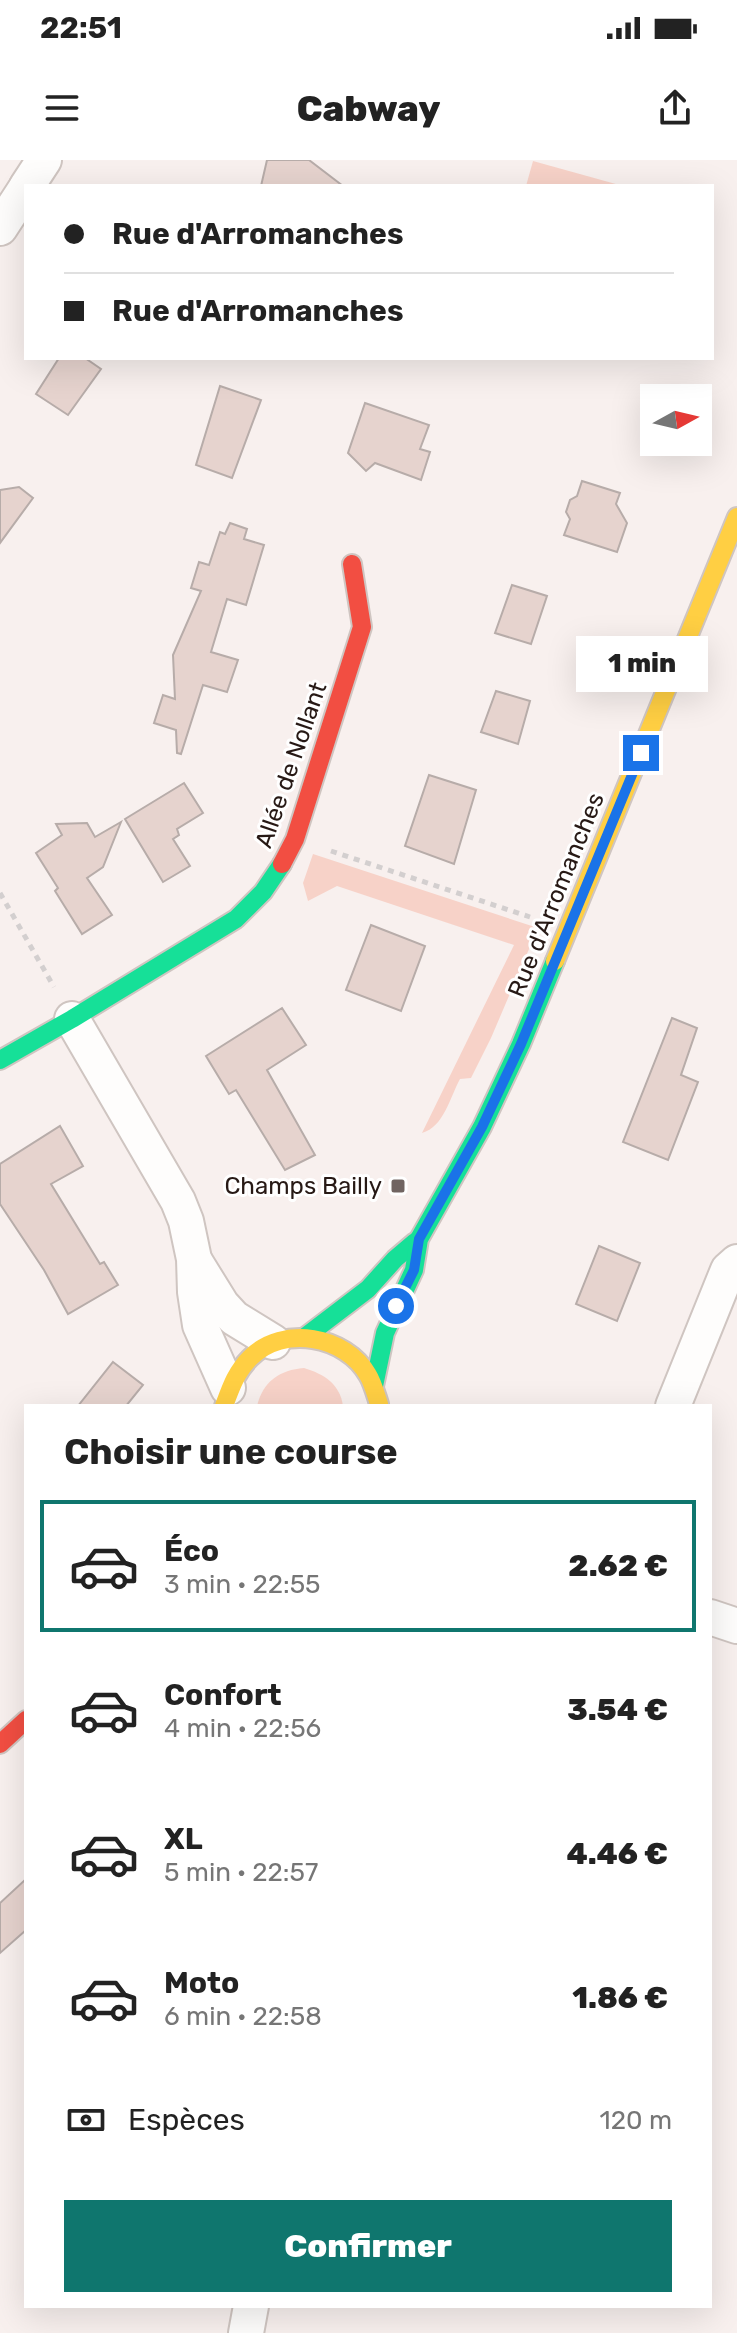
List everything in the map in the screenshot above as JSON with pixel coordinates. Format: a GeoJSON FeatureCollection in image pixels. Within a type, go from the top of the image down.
{"type":"FeatureCollection","features":[{"type":"Feature","properties":{"kind":"main road","name":"Rue d'Arromanches"},"geometry":{"type":"LineString","coordinates":[[374,1386],[385,1333],[414,1270],[419,1239],[482,1127],[521,1044],[737,517]]}},
{"type":"Feature","properties":{"kind":"main road","name":"Allée de Nollant"},"geometry":{"type":"LineString","coordinates":[[0,1060],[236,919],[254,904],[283,866],[295,839],[362,627],[352,564]]}},
{"type":"Feature","properties":{"kind":"main road","name":"Rue d'Arromanches"},"geometry":{"type":"LineString","coordinates":[[226,1397],[235,1373],[259,1349],[289,1339],[368,1289],[395,1259],[419,1239]]}},
{"type":"Feature","properties":{"kind":"main road"},"geometry":{"type":"LineString","coordinates":[[289,1339],[327,1341],[347,1352],[363,1367],[374,1386],[378,1404]]}},
{"type":"Feature","properties":{"kind":"main road"},"geometry":{"type":"LineString","coordinates":[[0,1744],[24,1722]]}},
{"type":"Feature","properties":{"kind":"street"},"geometry":{"type":"LineString","coordinates":[[29,184],[44,160]]}},
{"type":"Feature","properties":{"kind":"street"},"geometry":{"type":"LineString","coordinates":[[0,228],[24,192]]}},
{"type":"Feature","properties":{"kind":"street"},"geometry":{"type":"LineString","coordinates":[[72,1019],[178,1201],[194,1259],[200,1325],[226,1397]]}},
{"type":"Feature","properties":{"kind":"street"},"geometry":{"type":"LineString","coordinates":[[194,1259],[222,1305],[234,1318],[289,1339]]}},
{"type":"Feature","properties":{"kind":"street"},"geometry":{"type":"LineString","coordinates":[[674,1404],[728,1270],[737,1262]]}},
{"type":"Feature","properties":{"kind":"street"},"geometry":{"type":"LineString","coordinates":[[712,1618],[737,1626]]}},
{"type":"Feature","properties":{"kind":"street"},"geometry":{"type":"LineString","coordinates":[[246,2333],[251,2308]]}},
{"type":"Feature","properties":{"kind":"path"},"geometry":{"type":"LineString","coordinates":[[295,839],[530,917]]}},
{"type":"Feature","properties":{"kind":"path"},"geometry":{"type":"LineString","coordinates":[[0,893],[72,1019]]}},
{"type":"Feature","properties":{"kind":"shaded area"},"geometry":{"type":"Polygon","coordinates":[[[533,161],[616,184],[527,184],[533,161]]]}},
{"type":"Feature","properties":{"kind":"shaded area"},"geometry":{"type":"Polygon","coordinates":[[[313,854],[538,928],[471,1078],[460,1079],[446,1110],[430,1130],[422,1133],[514,945],[337,886],[308,901],[303,883],[313,854]]]}},
{"type":"Feature","properties":{"kind":"shaded area"},"geometry":{"type":"Polygon","coordinates":[[[304,1368],[318,1373],[335,1386],[342,1404],[258,1404],[268,1384],[287,1371],[304,1368]]]}},
{"type":"Feature","properties":{"kind":"building"},"geometry":{"type":"Polygon","coordinates":[[[267,160],[309,160],[340,184],[261,184],[267,160]]]}},
{"type":"Feature","properties":{"kind":"building"},"geometry":{"type":"Polygon","coordinates":[[[58,360],[88,360],[101,369],[68,415],[36,394],[58,360]]]}},
{"type":"Feature","properties":{"kind":"building"},"geometry":{"type":"Polygon","coordinates":[[[220,386],[261,400],[232,478],[196,465],[220,386]]]}},
{"type":"Feature","properties":{"kind":"building"},"geometry":{"type":"Polygon","coordinates":[[[365,403],[429,425],[420,449],[430,452],[421,480],[375,463],[366,471],[348,453],[365,403]]]}},
{"type":"Feature","properties":{"kind":"building"},"geometry":{"type":"Polygon","coordinates":[[[582,481],[620,493],[616,504],[627,523],[617,552],[564,535],[570,519],[566,512],[570,500],[577,496],[582,481]]]}},
{"type":"Feature","properties":{"kind":"building"},"geometry":{"type":"Polygon","coordinates":[[[19,487],[33,498],[0,543],[0,490],[19,487]]]}},
{"type":"Feature","properties":{"kind":"building"},"geometry":{"type":"Polygon","coordinates":[[[230,523],[247,529],[244,539],[264,545],[246,605],[227,599],[211,652],[238,660],[227,692],[203,685],[181,754],[177,753],[176,730],[154,723],[163,695],[175,699],[173,655],[201,591],[191,588],[199,562],[209,565],[220,532],[225,534],[230,523]]]}},
{"type":"Feature","properties":{"kind":"building"},"geometry":{"type":"Polygon","coordinates":[[[512,585],[547,596],[531,644],[495,633],[512,585]]]}},
{"type":"Feature","properties":{"kind":"building"},"geometry":{"type":"Polygon","coordinates":[[[496,691],[530,701],[518,744],[481,732],[496,691]]]}},
{"type":"Feature","properties":{"kind":"building"},"geometry":{"type":"Polygon","coordinates":[[[429,775],[476,790],[454,864],[405,846],[429,775]]]}},
{"type":"Feature","properties":{"kind":"building"},"geometry":{"type":"Polygon","coordinates":[[[184,783],[203,813],[177,829],[179,835],[173,839],[190,866],[163,882],[125,819],[184,783]]]}},
{"type":"Feature","properties":{"kind":"building"},"geometry":{"type":"Polygon","coordinates":[[[121,822],[103,867],[87,878],[112,915],[82,934],[36,853],[62,835],[56,824],[87,823],[95,837],[121,822]]]}},
{"type":"Feature","properties":{"kind":"building"},"geometry":{"type":"Polygon","coordinates":[[[371,925],[425,946],[401,1011],[346,990],[371,925]]]}},
{"type":"Feature","properties":{"kind":"building"},"geometry":{"type":"Polygon","coordinates":[[[282,1008],[306,1045],[267,1070],[315,1155],[285,1170],[236,1090],[229,1094],[206,1056],[282,1008]]]}},
{"type":"Feature","properties":{"kind":"building"},"geometry":{"type":"Polygon","coordinates":[[[672,1018],[697,1028],[681,1075],[698,1082],[668,1160],[623,1142],[672,1018]]]}},
{"type":"Feature","properties":{"kind":"building"},"geometry":{"type":"Polygon","coordinates":[[[60,1126],[83,1166],[51,1184],[100,1264],[104,1262],[118,1285],[68,1314],[44,1270],[0,1204],[0,1164],[60,1126]]]}},
{"type":"Feature","properties":{"kind":"building"},"geometry":{"type":"Polygon","coordinates":[[[599,1246],[640,1263],[617,1321],[576,1304],[599,1246]]]}},
{"type":"Feature","properties":{"kind":"building"},"geometry":{"type":"Polygon","coordinates":[[[113,1362],[143,1385],[128,1404],[80,1404],[113,1362]]]}},
{"type":"Feature","properties":{"kind":"building"},"geometry":{"type":"Polygon","coordinates":[[[24,1881],[24,1932],[0,1953],[0,1903],[24,1881]]]}},
{"type":"Feature","properties":{"kind":"traffic: fast"},"geometry":{"type":"LineString","coordinates":[[0,1060],[236,919],[263,892],[282,864]]}},
{"type":"Feature","properties":{"kind":"traffic: fast"},"geometry":{"type":"LineString","coordinates":[[374,1386],[385,1333],[414,1270],[419,1239],[482,1127],[555,961]]}},
{"type":"Feature","properties":{"kind":"traffic: fast"},"geometry":{"type":"LineString","coordinates":[[305,1337],[368,1289],[415,1242]]}},
{"type":"Feature","properties":{"kind":"traffic: slow"},"geometry":{"type":"LineString","coordinates":[[555,961],[737,517]]}},
{"type":"Feature","properties":{"kind":"traffic: slow"},"geometry":{"type":"LineString","coordinates":[[225,1404],[237,1374],[250,1358],[264,1347],[296,1338],[313,1339],[345,1351],[368,1375],[379,1404]]}},
{"type":"Feature","properties":{"kind":"traffic: jam"},"geometry":{"type":"LineString","coordinates":[[282,864],[295,839],[362,627],[352,564]]}},
{"type":"Feature","properties":{"kind":"traffic: jam"},"geometry":{"type":"LineString","coordinates":[[0,1744],[24,1722]]}},
{"type":"Feature","properties":{"kind":"place","name":"Champs Bailly"},"geometry":{"type":"Point","coordinates":[398,1186]}},
{"type":"Feature","properties":{"kind":"route"},"geometry":{"type":"LineString","coordinates":[[396,1306],[414,1270],[419,1239],[482,1127],[521,1044],[641,753]]}}]}
